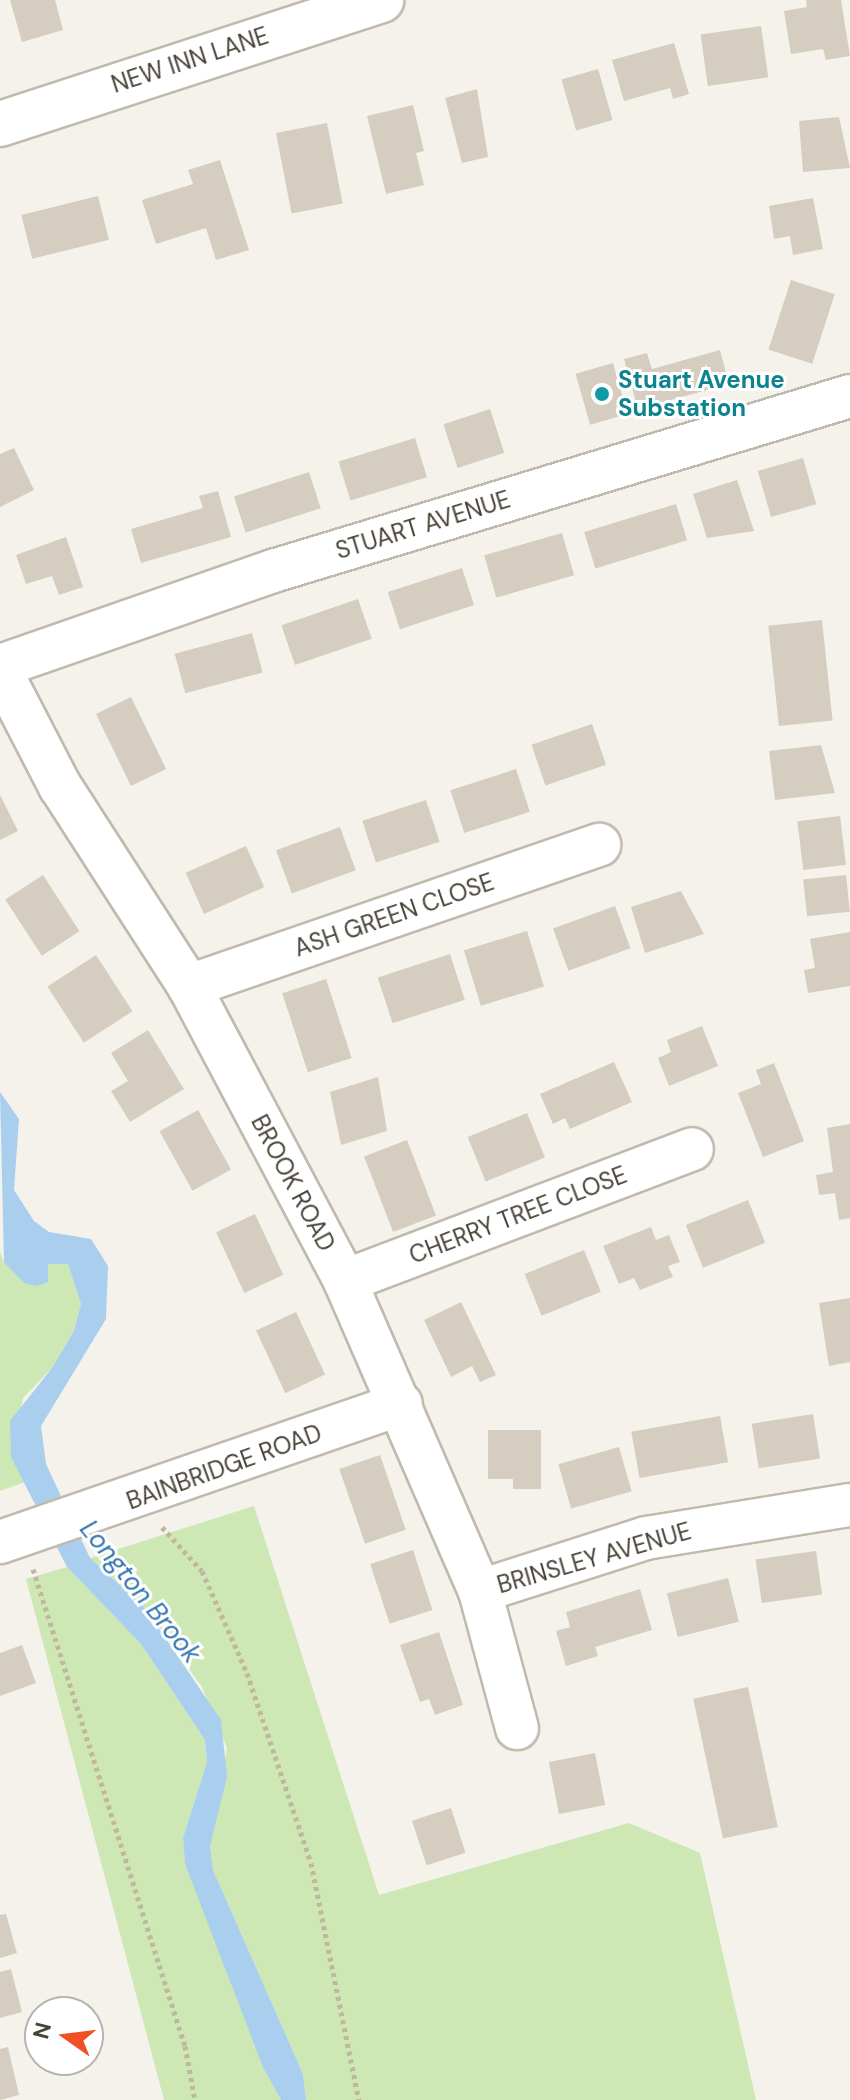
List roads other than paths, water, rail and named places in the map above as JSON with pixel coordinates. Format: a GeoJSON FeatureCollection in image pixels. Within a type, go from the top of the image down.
{"type":"FeatureCollection","features":[{"type":"Feature","properties":{"kind":"street","name":"NEW INN LANE"},"geometry":{"type":"LineString","coordinates":[[0,124],[381,0]]}},
{"type":"Feature","properties":{"kind":"street","name":"STUART AVENUE"},"geometry":{"type":"LineString","coordinates":[[0,668],[273,571],[850,396]]}},
{"type":"Feature","properties":{"kind":"street","name":"BROOK ROAD"},"geometry":{"type":"LineString","coordinates":[[0,668],[60,786],[189,986],[345,1281],[480,1591],[517,1728]]}},
{"type":"Feature","properties":{"kind":"street","name":"ASH GREEN CLOSE"},"geometry":{"type":"LineString","coordinates":[[189,986],[599,845]]}},
{"type":"Feature","properties":{"kind":"street","name":"CHERRY TREE CLOSE"},"geometry":{"type":"LineString","coordinates":[[345,1281],[692,1149]]}},
{"type":"Feature","properties":{"kind":"street","name":"BAINBRIDGE ROAD"},"geometry":{"type":"LineString","coordinates":[[19,1537],[137,1500],[401,1404]]}},
{"type":"Feature","properties":{"kind":"street","name":"BRINSLEY AVENUE"},"geometry":{"type":"LineString","coordinates":[[480,1591],[646,1538],[850,1505]]}},
{"type":"Feature","properties":{"kind":"water"},"geometry":{"type":"Polygon","coordinates":[[[0,1092],[19,1119],[14,1190],[34,1221],[49,1232],[91,1239],[108,1266],[106,1319],[41,1426],[46,1464],[90,1558],[145,1608],[221,1720],[227,1777],[210,1846],[213,1870],[303,2074],[306,2100],[281,2100],[263,2067],[185,1864],[183,1838],[207,1762],[205,1740],[141,1644],[67,1567],[11,1457],[10,1421],[52,1368],[74,1331],[81,1304],[68,1264],[48,1264],[48,1282],[37,1286],[24,1283],[4,1262],[0,1092]]]}},
{"type":"Feature","properties":{"kind":"place","name":"Stuart Avenue Substation"},"geometry":{"type":"Point","coordinates":[602,394]}},
{"type":"Feature","properties":{"kind":"water label","name":"Longton Brook"},"geometry":{"type":"Point","coordinates":[140,1592]}}]}
